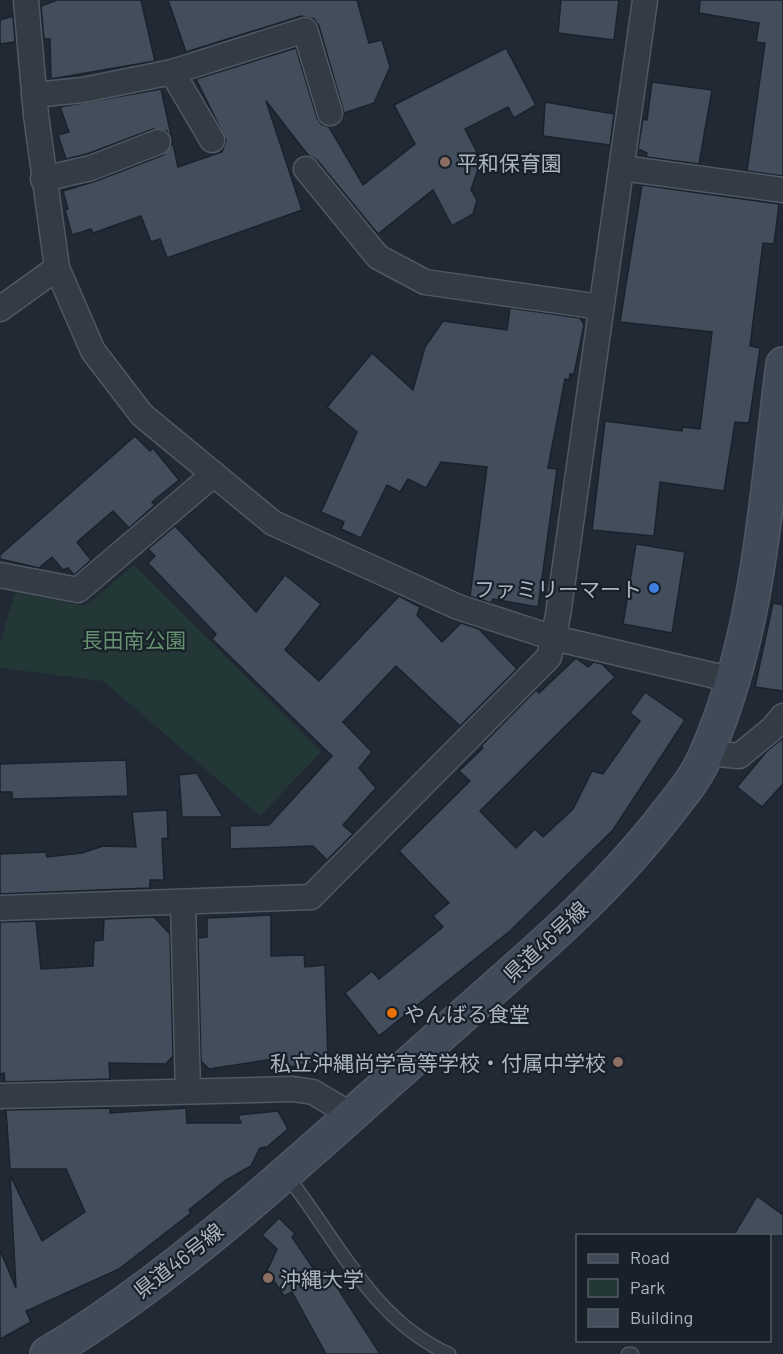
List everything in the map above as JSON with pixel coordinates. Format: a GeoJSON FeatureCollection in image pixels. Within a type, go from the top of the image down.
{"type":"FeatureCollection","features":[{"type":"Feature","properties":{"kind":"main road","name":"県道46号線"},"geometry":{"type":"LineString","coordinates":[[47,1354],[188,1254],[512,971],[629,860],[694,778],[707,753],[733,680],[754,593],[783,364]]}},
{"type":"Feature","properties":{"kind":"street"},"geometry":{"type":"LineString","coordinates":[[26,0],[34,95],[57,268],[93,351],[129,401],[142,415],[273,523],[458,607],[554,638],[733,680]]}},
{"type":"Feature","properties":{"kind":"street"},"geometry":{"type":"LineString","coordinates":[[0,908],[311,897],[549,657],[554,638],[645,0]]}},
{"type":"Feature","properties":{"kind":"street"},"geometry":{"type":"LineString","coordinates":[[34,95],[83,90],[172,72],[305,30],[330,113]]}},
{"type":"Feature","properties":{"kind":"street"},"geometry":{"type":"LineString","coordinates":[[172,72],[212,140]]}},
{"type":"Feature","properties":{"kind":"street"},"geometry":{"type":"LineString","coordinates":[[44,179],[91,168],[158,142]]}},
{"type":"Feature","properties":{"kind":"street"},"geometry":{"type":"LineString","coordinates":[[622,168],[783,190]]}},
{"type":"Feature","properties":{"kind":"street"},"geometry":{"type":"LineString","coordinates":[[306,169],[378,257],[425,282],[601,307]]}},
{"type":"Feature","properties":{"kind":"street"},"geometry":{"type":"LineString","coordinates":[[0,309],[57,268]]}},
{"type":"Feature","properties":{"kind":"street"},"geometry":{"type":"LineString","coordinates":[[0,575],[78,590],[214,474]]}},
{"type":"Feature","properties":{"kind":"street"},"geometry":{"type":"LineString","coordinates":[[707,753],[739,756],[772,729],[783,716]]}},
{"type":"Feature","properties":{"kind":"street"},"geometry":{"type":"LineString","coordinates":[[183,903],[189,1091]]}},
{"type":"Feature","properties":{"kind":"street"},"geometry":{"type":"LineString","coordinates":[[0,1096],[293,1089],[313,1092],[350,1114]]}},
{"type":"Feature","properties":{"kind":"lane"},"geometry":{"type":"LineString","coordinates":[[284,1172],[376,1301],[404,1327],[449,1354]]}},
{"type":"Feature","properties":{"kind":"green space","name":"長田南公園"},"geometry":{"type":"Polygon","coordinates":[[[134,565],[321,752],[260,816],[103,681],[0,668],[0,644],[15,592],[85,606],[134,565]]]}},
{"type":"Feature","properties":{"kind":"building"},"geometry":{"type":"Polygon","coordinates":[[[57,0],[141,0],[155,61],[51,79],[50,39],[44,39],[41,6],[57,0]]]}},
{"type":"Feature","properties":{"kind":"building"},"geometry":{"type":"Polygon","coordinates":[[[168,0],[357,0],[369,43],[382,40],[390,67],[374,103],[344,113],[319,26],[314,19],[301,16],[186,52],[168,0]]]}},
{"type":"Feature","properties":{"kind":"building"},"geometry":{"type":"Polygon","coordinates":[[[561,0],[619,0],[614,40],[558,33],[561,0]]]}},
{"type":"Feature","properties":{"kind":"building"},"geometry":{"type":"Polygon","coordinates":[[[700,0],[783,0],[783,176],[747,171],[765,43],[756,42],[759,23],[699,13],[700,0]]]}},
{"type":"Feature","properties":{"kind":"building"},"geometry":{"type":"Polygon","coordinates":[[[13,16],[15,42],[0,44],[0,20],[13,16]]]}},
{"type":"Feature","properties":{"kind":"building"},"geometry":{"type":"Polygon","coordinates":[[[296,48],[317,118],[321,124],[329,127],[363,185],[415,144],[394,105],[506,48],[536,105],[514,118],[508,107],[465,129],[481,160],[471,190],[477,200],[473,214],[452,226],[433,190],[378,234],[317,160],[308,155],[266,101],[302,210],[167,258],[160,239],[151,242],[141,216],[93,233],[91,229],[72,235],[65,210],[68,209],[63,191],[163,155],[172,144],[167,131],[153,129],[87,154],[66,159],[58,135],[69,132],[60,107],[161,89],[178,167],[222,152],[226,140],[196,79],[296,48]]]}},
{"type":"Feature","properties":{"kind":"building"},"geometry":{"type":"Polygon","coordinates":[[[652,82],[712,90],[699,164],[646,157],[647,153],[638,149],[643,119],[647,120],[652,82]]]}},
{"type":"Feature","properties":{"kind":"building"},"geometry":{"type":"Polygon","coordinates":[[[545,102],[614,114],[610,145],[543,136],[545,102]]]}},
{"type":"Feature","properties":{"kind":"building"},"geometry":{"type":"Polygon","coordinates":[[[642,185],[779,204],[774,244],[763,243],[750,346],[760,348],[749,423],[735,422],[724,491],[660,482],[654,536],[592,530],[605,421],[682,431],[683,427],[700,429],[712,332],[620,322],[642,185]]]}},
{"type":"Feature","properties":{"kind":"building"},"geometry":{"type":"Polygon","coordinates":[[[510,308],[580,318],[584,325],[574,374],[570,374],[569,380],[565,379],[548,468],[557,469],[538,607],[493,599],[491,603],[470,596],[487,467],[441,462],[426,488],[408,479],[400,492],[387,485],[361,538],[341,529],[344,522],[321,512],[357,432],[327,407],[372,353],[413,390],[425,347],[443,321],[507,330],[510,308]]]}},
{"type":"Feature","properties":{"kind":"building"},"geometry":{"type":"Polygon","coordinates":[[[135,436],[150,451],[153,448],[179,480],[152,502],[155,505],[129,528],[113,511],[77,542],[91,560],[74,575],[68,568],[63,570],[52,557],[39,568],[0,559],[0,555],[135,436]]]}},
{"type":"Feature","properties":{"kind":"building"},"geometry":{"type":"Polygon","coordinates":[[[175,526],[256,612],[285,575],[321,604],[285,650],[319,681],[399,596],[420,607],[417,615],[442,642],[461,623],[479,629],[517,669],[460,726],[396,666],[343,722],[372,752],[359,768],[376,788],[343,825],[353,834],[327,860],[313,846],[230,849],[230,826],[269,825],[332,756],[212,639],[216,634],[148,563],[155,556],[148,549],[175,526]]]}},
{"type":"Feature","properties":{"kind":"building","name":"ファミリーマート"},"geometry":{"type":"Polygon","coordinates":[[[636,544],[685,552],[672,633],[623,624],[636,544]]]}},
{"type":"Feature","properties":{"kind":"building"},"geometry":{"type":"Polygon","coordinates":[[[773,603],[783,605],[783,691],[755,687],[773,603]]]}},
{"type":"Feature","properties":{"kind":"building"},"geometry":{"type":"Polygon","coordinates":[[[576,658],[588,667],[594,662],[602,664],[615,677],[480,811],[516,848],[535,829],[543,837],[573,809],[592,771],[603,774],[640,721],[630,713],[645,692],[685,720],[613,830],[510,931],[379,1036],[345,993],[372,971],[379,979],[443,927],[433,916],[449,903],[399,851],[470,781],[459,771],[483,748],[481,746],[536,690],[539,693],[576,658]]]}},
{"type":"Feature","properties":{"kind":"building"},"geometry":{"type":"Polygon","coordinates":[[[783,738],[783,784],[762,807],[737,787],[767,751],[783,738]]]}},
{"type":"Feature","properties":{"kind":"building"},"geometry":{"type":"Polygon","coordinates":[[[126,760],[128,796],[12,799],[12,792],[0,792],[0,764],[126,760]]]}},
{"type":"Feature","properties":{"kind":"building"},"geometry":{"type":"Polygon","coordinates":[[[197,773],[223,817],[182,817],[179,775],[197,773]]]}},
{"type":"Feature","properties":{"kind":"building"},"geometry":{"type":"Polygon","coordinates":[[[167,810],[168,838],[162,839],[164,880],[150,880],[150,888],[0,894],[0,854],[46,852],[47,857],[82,853],[103,846],[136,847],[132,812],[167,810]]]}},
{"type":"Feature","properties":{"kind":"building"},"geometry":{"type":"Polygon","coordinates":[[[271,915],[271,956],[304,955],[305,967],[325,965],[328,1061],[287,1067],[287,1057],[209,1069],[201,1061],[198,938],[207,937],[207,918],[271,915]]]}},
{"type":"Feature","properties":{"kind":"building"},"geometry":{"type":"Polygon","coordinates":[[[154,917],[170,934],[173,1056],[166,1064],[109,1063],[110,1079],[5,1082],[4,1073],[0,1074],[0,922],[36,921],[41,969],[93,966],[94,941],[103,940],[104,919],[154,917]]]}},
{"type":"Feature","properties":{"kind":"building"},"geometry":{"type":"Polygon","coordinates":[[[110,1108],[110,1113],[186,1108],[187,1123],[241,1123],[238,1115],[278,1111],[288,1129],[267,1147],[260,1148],[251,1166],[226,1180],[189,1210],[191,1213],[119,1269],[26,1311],[31,1322],[0,1339],[0,1250],[16,1288],[10,1175],[42,1241],[85,1212],[66,1169],[10,1169],[6,1110],[110,1108]]]}},
{"type":"Feature","properties":{"kind":"building"},"geometry":{"type":"Polygon","coordinates":[[[757,1196],[783,1215],[783,1236],[734,1234],[757,1196]]]}},
{"type":"Feature","properties":{"kind":"building"},"geometry":{"type":"Polygon","coordinates":[[[279,1218],[295,1234],[292,1237],[317,1274],[326,1270],[380,1354],[326,1354],[292,1292],[284,1296],[267,1271],[277,1249],[262,1235],[279,1218]]]}},
{"type":"Feature","properties":{"kind":"place","name":"平和保育園"},"geometry":{"type":"Point","coordinates":[445,162]}},
{"type":"Feature","properties":{"kind":"place","name":"ファミリーマート"},"geometry":{"type":"Point","coordinates":[654,588]}},
{"type":"Feature","properties":{"kind":"place","name":"やんばる食堂"},"geometry":{"type":"Point","coordinates":[392,1013]}},
{"type":"Feature","properties":{"kind":"place","name":"私立沖縄尚学高等学校・付属中学校"},"geometry":{"type":"Point","coordinates":[618,1062]}},
{"type":"Feature","properties":{"kind":"place","name":"沖縄大学"},"geometry":{"type":"Point","coordinates":[268,1278]}}]}
